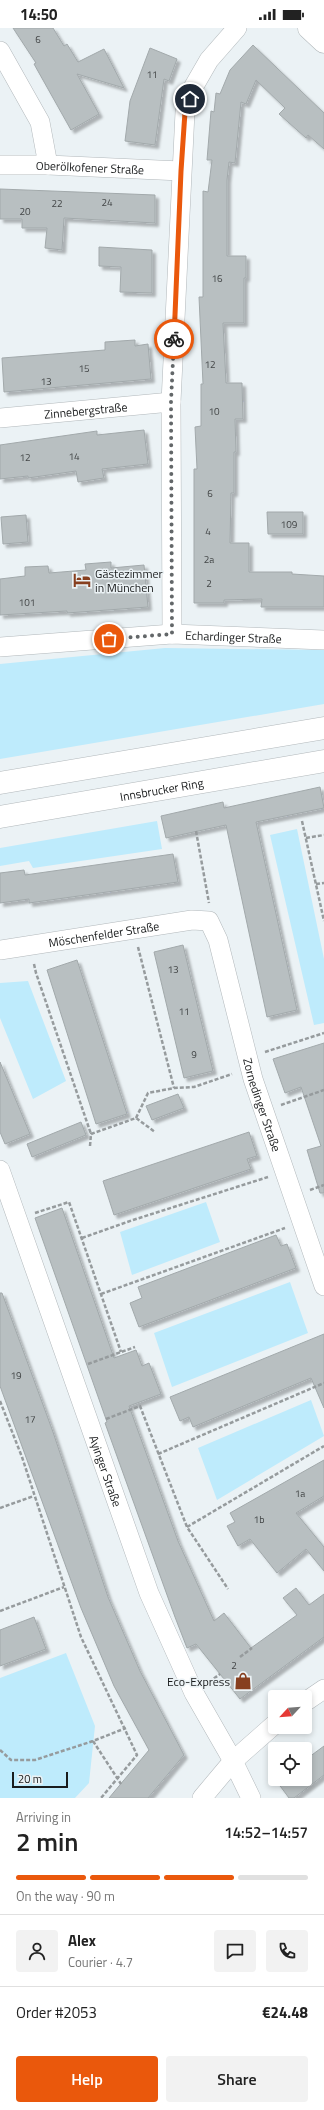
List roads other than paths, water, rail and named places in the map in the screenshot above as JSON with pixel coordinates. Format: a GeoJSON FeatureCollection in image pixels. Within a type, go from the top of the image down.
{"type":"FeatureCollection","features":[{"type":"Feature","properties":{"kind":"main road"},"geometry":{"type":"LineString","coordinates":[[309,28],[324,42]]}},
{"type":"Feature","properties":{"kind":"main road"},"geometry":{"type":"LineString","coordinates":[[0,783],[324,728]]}},
{"type":"Feature","properties":{"kind":"main road","name":"Innsbrucker Ring"},"geometry":{"type":"LineString","coordinates":[[0,817],[324,761]]}},
{"type":"Feature","properties":{"kind":"street"},"geometry":{"type":"LineString","coordinates":[[172,634],[171,402],[185,112],[194,86],[209,60],[237,28]]}},
{"type":"Feature","properties":{"kind":"street"},"geometry":{"type":"LineString","coordinates":[[0,51],[40,122],[48,165]]}},
{"type":"Feature","properties":{"kind":"street","name":"Oberölkofener Straße"},"geometry":{"type":"LineString","coordinates":[[0,165],[48,165],[181,171]]}},
{"type":"Feature","properties":{"kind":"street","name":"Zinnebergstraße"},"geometry":{"type":"LineString","coordinates":[[0,418],[171,402]]}},
{"type":"Feature","properties":{"kind":"street","name":"Echardinger Straße"},"geometry":{"type":"LineString","coordinates":[[0,647],[172,634],[324,640]]}},
{"type":"Feature","properties":{"kind":"street","name":"Möschenfelder Straße"},"geometry":{"type":"LineString","coordinates":[[0,950],[192,920],[209,921]]}},
{"type":"Feature","properties":{"kind":"street","name":"Zornedinger Straße"},"geometry":{"type":"LineString","coordinates":[[209,921],[218,940],[249,1062],[264,1111],[324,1286]]}},
{"type":"Feature","properties":{"kind":"street","name":"Ayinger Straße"},"geometry":{"type":"LineString","coordinates":[[0,1170],[149,1593],[194,1693],[233,1761],[251,1798]]}},
{"type":"Feature","properties":{"kind":"street"},"geometry":{"type":"LineString","coordinates":[[312,1697],[324,1688]]}},
{"type":"Feature","properties":{"kind":"street"},"geometry":{"type":"LineString","coordinates":[[202,1798],[233,1761],[268,1730]]}},
{"type":"Feature","properties":{"kind":"place","name":"Gästezimmer in München"},"geometry":{"type":"Point","coordinates":[82,580]}},
{"type":"Feature","properties":{"kind":"place","name":"Eco-Express"},"geometry":{"type":"Point","coordinates":[243,1681]}}]}
